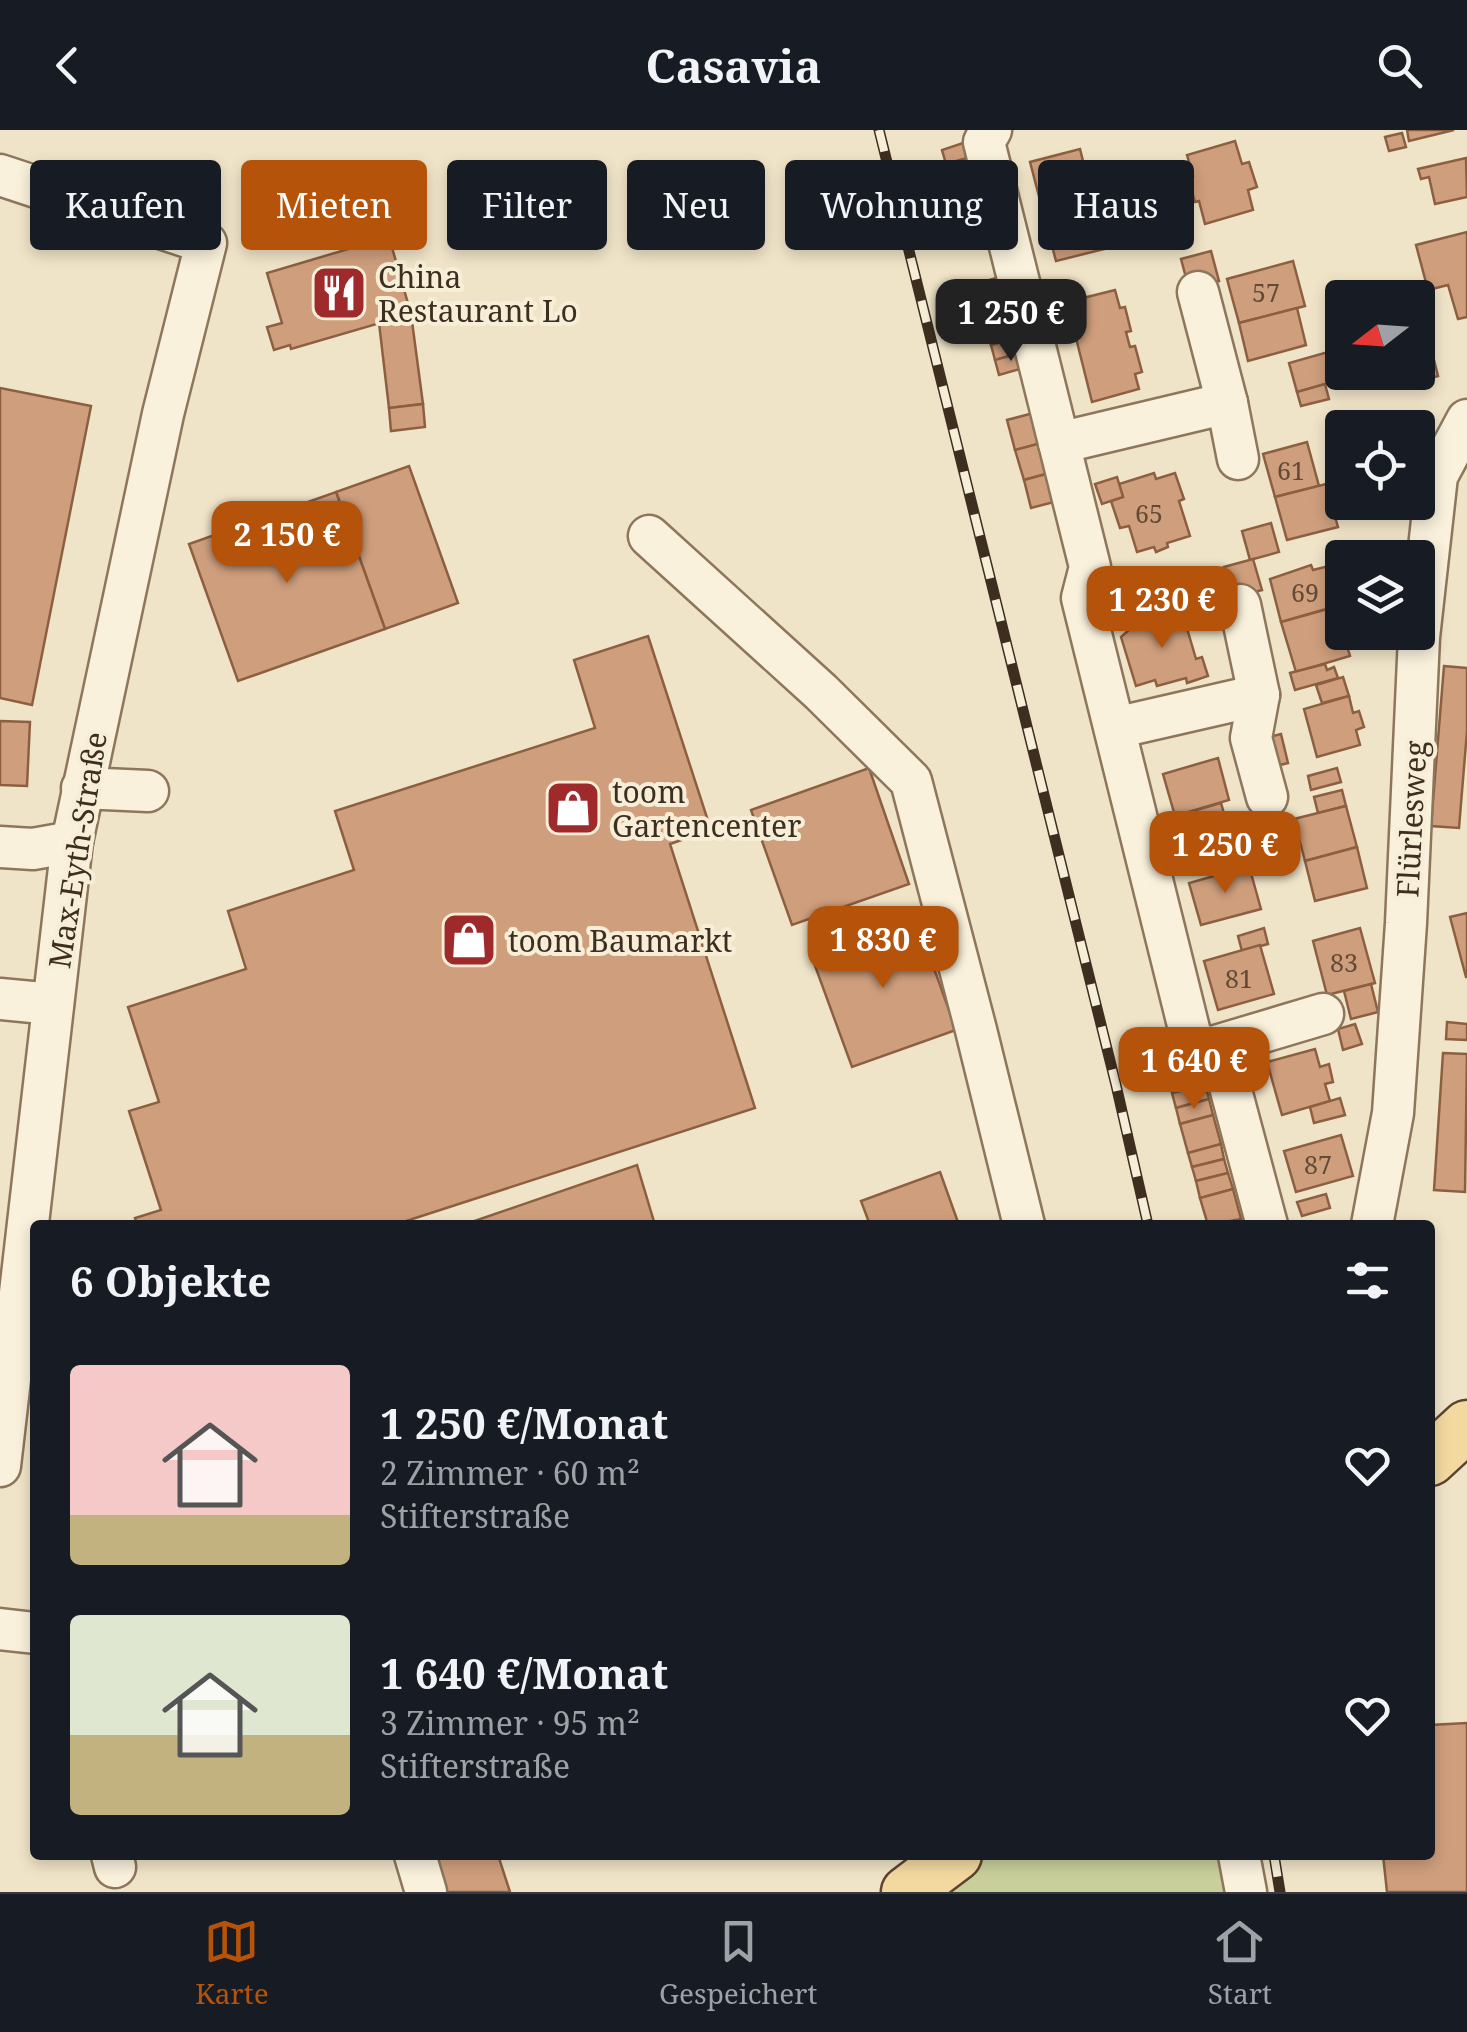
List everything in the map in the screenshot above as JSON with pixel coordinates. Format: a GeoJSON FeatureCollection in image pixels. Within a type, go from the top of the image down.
{"type":"FeatureCollection","features":[{"type":"Feature","properties":{"kind":"main road"},"geometry":{"type":"LineString","coordinates":[[1435,1455],[1467,1426]]}},
{"type":"Feature","properties":{"kind":"main road"},"geometry":{"type":"LineString","coordinates":[[907,1892],[949,1860]]}},
{"type":"Feature","properties":{"kind":"street"},"geometry":{"type":"LineString","coordinates":[[990,130],[984,142],[1090,567],[1082,598],[1191,1037],[1224,1064],[1266,1220]]}},
{"type":"Feature","properties":{"kind":"street","name":"Max-Eyth-Straße"},"geometry":{"type":"LineString","coordinates":[[0,175],[206,243],[163,414],[72,842],[34,1220]]}},
{"type":"Feature","properties":{"kind":"street"},"geometry":{"type":"LineString","coordinates":[[1198,292],[1238,458]]}},
{"type":"Feature","properties":{"kind":"street"},"geometry":{"type":"LineString","coordinates":[[1059,442],[1227,403]]}},
{"type":"Feature","properties":{"kind":"street","name":"Flürlesweg"},"geometry":{"type":"LineString","coordinates":[[1373,1220],[1393,1112],[1419,637],[1436,476],[1467,420]]}},
{"type":"Feature","properties":{"kind":"street"},"geometry":{"type":"LineString","coordinates":[[650,536],[821,692],[911,781],[1023,1220]]}},
{"type":"Feature","properties":{"kind":"street"},"geometry":{"type":"LineString","coordinates":[[1240,605],[1260,695],[1251,738],[1267,797]]}},
{"type":"Feature","properties":{"kind":"street"},"geometry":{"type":"LineString","coordinates":[[1115,728],[1260,695]]}},
{"type":"Feature","properties":{"kind":"street"},"geometry":{"type":"LineString","coordinates":[[82,788],[148,791]]}},
{"type":"Feature","properties":{"kind":"street"},"geometry":{"type":"LineString","coordinates":[[0,847],[33,849],[72,842]]}},
{"type":"Feature","properties":{"kind":"street"},"geometry":{"type":"LineString","coordinates":[[0,999],[53,1004]]}},
{"type":"Feature","properties":{"kind":"street"},"geometry":{"type":"LineString","coordinates":[[1206,1049],[1324,1014]]}},
{"type":"Feature","properties":{"kind":"street","name":"Max-Eyth-Straße"},"geometry":{"type":"LineString","coordinates":[[0,1466],[30,1262]]}},
{"type":"Feature","properties":{"kind":"street"},"geometry":{"type":"LineString","coordinates":[[1435,1477],[1467,1458]]}},
{"type":"Feature","properties":{"kind":"street"},"geometry":{"type":"LineString","coordinates":[[0,1629],[30,1632]]}},
{"type":"Feature","properties":{"kind":"street"},"geometry":{"type":"LineString","coordinates":[[416,1860],[426,1892]]}},
{"type":"Feature","properties":{"kind":"street"},"geometry":{"type":"LineString","coordinates":[[1240,1860],[1246,1892]]}},
{"type":"Feature","properties":{"kind":"green space"},"geometry":{"type":"Polygon","coordinates":[[[949,1860],[1240,1860],[1246,1892],[907,1892],[949,1860]]]}},
{"type":"Feature","properties":{"kind":"building"},"geometry":{"type":"Polygon","coordinates":[[[1407,130],[1454,130],[1409,141],[1407,130]]]}},
{"type":"Feature","properties":{"kind":"building"},"geometry":{"type":"Polygon","coordinates":[[[1402,133],[1406,147],[1389,151],[1385,137],[1402,133]]]}},
{"type":"Feature","properties":{"kind":"building"},"geometry":{"type":"Polygon","coordinates":[[[1235,141],[1242,164],[1249,162],[1257,187],[1248,190],[1253,210],[1205,224],[1199,201],[1194,199],[1194,160],[1188,160],[1187,155],[1235,141]]]}},
{"type":"Feature","properties":{"kind":"building"},"geometry":{"type":"Polygon","coordinates":[[[966,142],[971,157],[945,160],[942,150],[966,142]]]}},
{"type":"Feature","properties":{"kind":"building"},"geometry":{"type":"Polygon","coordinates":[[[1080,149],[1083,160],[1038,160],[1038,192],[1030,162],[1080,149]]]}},
{"type":"Feature","properties":{"kind":"building"},"geometry":{"type":"Polygon","coordinates":[[[1466,158],[1467,197],[1435,204],[1429,177],[1421,179],[1418,169],[1466,158]]]}},
{"type":"Feature","properties":{"kind":"building"},"geometry":{"type":"Polygon","coordinates":[[[1467,232],[1467,317],[1458,319],[1448,285],[1435,288],[1435,280],[1425,280],[1416,245],[1467,232]]]}},
{"type":"Feature","properties":{"kind":"building","name":"China Restaurant Lo"},"geometry":{"type":"Polygon","coordinates":[[[345,250],[393,250],[411,314],[291,349],[290,345],[274,350],[267,327],[282,323],[267,273],[345,250]]]}},
{"type":"Feature","properties":{"kind":"building"},"geometry":{"type":"Polygon","coordinates":[[[1053,250],[1100,250],[1056,261],[1053,250]]]}},
{"type":"Feature","properties":{"kind":"building"},"geometry":{"type":"Polygon","coordinates":[[[1211,251],[1219,281],[1189,289],[1181,259],[1211,251]]]}},
{"type":"Feature","properties":{"kind":"building"},"geometry":{"type":"Polygon","coordinates":[[[1293,261],[1305,306],[1239,323],[1227,279],[1293,261]]]}},
{"type":"Feature","properties":{"kind":"building"},"geometry":{"type":"Polygon","coordinates":[[[1003,276],[1007,292],[979,299],[975,284],[1003,276]]]}},
{"type":"Feature","properties":{"kind":"building"},"geometry":{"type":"Polygon","coordinates":[[[1115,290],[1120,308],[1125,307],[1131,331],[1126,332],[1130,347],[1135,346],[1142,372],[1135,374],[1139,389],[1092,402],[1067,302],[1115,290]]]}},
{"type":"Feature","properties":{"kind":"building"},"geometry":{"type":"Polygon","coordinates":[[[1007,292],[1011,307],[983,315],[979,299],[1007,292]]]}},
{"type":"Feature","properties":{"kind":"building"},"geometry":{"type":"Polygon","coordinates":[[[1011,307],[1015,321],[987,329],[983,315],[1011,307]]]}},
{"type":"Feature","properties":{"kind":"building"},"geometry":{"type":"Polygon","coordinates":[[[1297,308],[1306,345],[1248,361],[1239,323],[1297,308]]]}},
{"type":"Feature","properties":{"kind":"building"},"geometry":{"type":"Polygon","coordinates":[[[411,314],[423,404],[389,408],[379,323],[411,314]]]}},
{"type":"Feature","properties":{"kind":"building"},"geometry":{"type":"Polygon","coordinates":[[[1015,321],[1019,337],[991,345],[987,329],[1015,321]]]}},
{"type":"Feature","properties":{"kind":"building"},"geometry":{"type":"Polygon","coordinates":[[[1019,337],[1023,352],[995,360],[991,345],[1019,337]]]}},
{"type":"Feature","properties":{"kind":"building"},"geometry":{"type":"Polygon","coordinates":[[[1023,352],[1027,367],[999,375],[995,360],[1023,352]]]}},
{"type":"Feature","properties":{"kind":"building"},"geometry":{"type":"Polygon","coordinates":[[[1325,353],[1325,384],[1297,392],[1289,363],[1325,353]]]}},
{"type":"Feature","properties":{"kind":"building"},"geometry":{"type":"Polygon","coordinates":[[[1325,384],[1329,399],[1301,406],[1297,392],[1325,384]]]}},
{"type":"Feature","properties":{"kind":"building"},"geometry":{"type":"Polygon","coordinates":[[[0,388],[91,406],[32,705],[0,698],[0,388]]]}},
{"type":"Feature","properties":{"kind":"building"},"geometry":{"type":"Polygon","coordinates":[[[423,404],[425,427],[391,431],[389,408],[423,404]]]}},
{"type":"Feature","properties":{"kind":"building"},"geometry":{"type":"Polygon","coordinates":[[[1041,411],[1049,441],[1015,450],[1007,420],[1041,411]]]}},
{"type":"Feature","properties":{"kind":"building"},"geometry":{"type":"Polygon","coordinates":[[[1049,441],[1057,471],[1024,480],[1015,450],[1049,441]]]}},
{"type":"Feature","properties":{"kind":"building"},"geometry":{"type":"Polygon","coordinates":[[[1307,442],[1319,486],[1275,497],[1263,454],[1307,442]]]}},
{"type":"Feature","properties":{"kind":"building"},"geometry":{"type":"Polygon","coordinates":[[[409,466],[458,603],[385,629],[336,492],[409,466]]]}},
{"type":"Feature","properties":{"kind":"building"},"geometry":{"type":"Polygon","coordinates":[[[1057,471],[1065,499],[1031,508],[1024,480],[1057,471]]]}},
{"type":"Feature","properties":{"kind":"building"},"geometry":{"type":"Polygon","coordinates":[[[1154,473],[1156,479],[1175,473],[1190,536],[1167,543],[1168,547],[1156,552],[1154,547],[1137,552],[1129,526],[1120,528],[1111,501],[1123,497],[1119,484],[1154,473]]]}},
{"type":"Feature","properties":{"kind":"building"},"geometry":{"type":"Polygon","coordinates":[[[1117,477],[1123,497],[1102,504],[1095,484],[1117,477]]]}},
{"type":"Feature","properties":{"kind":"building"},"geometry":{"type":"Polygon","coordinates":[[[1325,484],[1325,520],[1336,520],[1338,527],[1287,540],[1275,497],[1325,484]]]}},
{"type":"Feature","properties":{"kind":"building"},"geometry":{"type":"Polygon","coordinates":[[[336,492],[385,629],[238,681],[189,544],[336,492]]]}},
{"type":"Feature","properties":{"kind":"building"},"geometry":{"type":"Polygon","coordinates":[[[1271,523],[1279,552],[1250,560],[1242,531],[1271,523]]]}},
{"type":"Feature","properties":{"kind":"building"},"geometry":{"type":"Polygon","coordinates":[[[1253,559],[1262,590],[1232,598],[1224,567],[1253,559]]]}},
{"type":"Feature","properties":{"kind":"building"},"geometry":{"type":"Polygon","coordinates":[[[1311,565],[1313,570],[1325,567],[1325,609],[1281,622],[1270,579],[1311,565]]]}},
{"type":"Feature","properties":{"kind":"building"},"geometry":{"type":"Polygon","coordinates":[[[1158,584],[1167,612],[1138,622],[1129,593],[1158,584]]]}},
{"type":"Feature","properties":{"kind":"building"},"geometry":{"type":"Polygon","coordinates":[[[1181,608],[1196,659],[1202,657],[1208,676],[1187,683],[1186,678],[1157,686],[1155,680],[1136,686],[1121,637],[1138,622],[1181,608]]]}},
{"type":"Feature","properties":{"kind":"building"},"geometry":{"type":"Polygon","coordinates":[[[1325,610],[1325,650],[1348,650],[1350,656],[1296,672],[1281,622],[1325,610]]]}},
{"type":"Feature","properties":{"kind":"building","name":"toom Baumarkt"},"geometry":{"type":"Polygon","coordinates":[[[648,636],[711,830],[670,844],[755,1108],[409,1220],[136,1220],[161,1210],[129,1111],[159,1102],[128,1007],[246,969],[228,911],[354,870],[335,811],[595,728],[574,660],[648,636]]]}},
{"type":"Feature","properties":{"kind":"building"},"geometry":{"type":"Polygon","coordinates":[[[1325,664],[1327,670],[1334,667],[1338,678],[1295,690],[1290,673],[1325,664]]]}},
{"type":"Feature","properties":{"kind":"building"},"geometry":{"type":"Polygon","coordinates":[[[1444,666],[1467,668],[1467,731],[1459,828],[1431,826],[1444,666]]]}},
{"type":"Feature","properties":{"kind":"building"},"geometry":{"type":"Polygon","coordinates":[[[1343,677],[1349,696],[1322,703],[1316,685],[1343,677]]]}},
{"type":"Feature","properties":{"kind":"building"},"geometry":{"type":"Polygon","coordinates":[[[1349,696],[1353,713],[1359,711],[1364,727],[1356,730],[1360,745],[1317,757],[1304,709],[1349,696]]]}},
{"type":"Feature","properties":{"kind":"building"},"geometry":{"type":"Polygon","coordinates":[[[0,721],[30,722],[27,786],[0,785],[0,721]]]}},
{"type":"Feature","properties":{"kind":"building"},"geometry":{"type":"Polygon","coordinates":[[[1281,734],[1288,763],[1276,766],[1269,737],[1281,734]]]}},
{"type":"Feature","properties":{"kind":"building"},"geometry":{"type":"Polygon","coordinates":[[[1218,758],[1229,800],[1175,816],[1163,774],[1218,758]]]}},
{"type":"Feature","properties":{"kind":"building"},"geometry":{"type":"Polygon","coordinates":[[[869,768],[909,884],[792,925],[751,810],[869,768]]]}},
{"type":"Feature","properties":{"kind":"building"},"geometry":{"type":"Polygon","coordinates":[[[1337,768],[1341,782],[1311,790],[1308,776],[1337,768]]]}},
{"type":"Feature","properties":{"kind":"building"},"geometry":{"type":"Polygon","coordinates":[[[1342,790],[1346,806],[1318,813],[1314,797],[1342,790]]]}},
{"type":"Feature","properties":{"kind":"building"},"geometry":{"type":"Polygon","coordinates":[[[1221,803],[1229,831],[1183,844],[1175,816],[1221,803]]]}},
{"type":"Feature","properties":{"kind":"building"},"geometry":{"type":"Polygon","coordinates":[[[1346,806],[1357,847],[1305,861],[1294,819],[1346,806]]]}},
{"type":"Feature","properties":{"kind":"building"},"geometry":{"type":"Polygon","coordinates":[[[1232,830],[1236,844],[1205,853],[1201,839],[1232,830]]]}},
{"type":"Feature","properties":{"kind":"building"},"geometry":{"type":"Polygon","coordinates":[[[1242,842],[1245,857],[1218,865],[1215,850],[1242,842]]]}},
{"type":"Feature","properties":{"kind":"building"},"geometry":{"type":"Polygon","coordinates":[[[1357,847],[1367,888],[1315,901],[1305,861],[1357,847]]]}},
{"type":"Feature","properties":{"kind":"building"},"geometry":{"type":"Polygon","coordinates":[[[1249,866],[1261,909],[1201,925],[1189,883],[1249,866]]]}},
{"type":"Feature","properties":{"kind":"building"},"geometry":{"type":"Polygon","coordinates":[[[1467,913],[1467,977],[1466,977],[1450,917],[1467,913]]]}},
{"type":"Feature","properties":{"kind":"building"},"geometry":{"type":"Polygon","coordinates":[[[915,915],[956,1030],[852,1067],[810,952],[915,915]]]}},
{"type":"Feature","properties":{"kind":"building"},"geometry":{"type":"Polygon","coordinates":[[[1264,928],[1268,944],[1242,951],[1238,936],[1264,928]]]}},
{"type":"Feature","properties":{"kind":"building"},"geometry":{"type":"Polygon","coordinates":[[[1360,928],[1375,983],[1327,995],[1313,941],[1360,928]]]}},
{"type":"Feature","properties":{"kind":"building"},"geometry":{"type":"Polygon","coordinates":[[[1260,945],[1274,994],[1218,1010],[1204,961],[1260,945]]]}},
{"type":"Feature","properties":{"kind":"building"},"geometry":{"type":"Polygon","coordinates":[[[1371,984],[1378,1012],[1351,1019],[1344,991],[1371,984]]]}},
{"type":"Feature","properties":{"kind":"building"},"geometry":{"type":"Polygon","coordinates":[[[1447,1022],[1467,1024],[1467,1040],[1446,1039],[1447,1022]]]}},
{"type":"Feature","properties":{"kind":"building"},"geometry":{"type":"Polygon","coordinates":[[[1355,1024],[1362,1044],[1343,1050],[1338,1029],[1355,1024]]]}},
{"type":"Feature","properties":{"kind":"building"},"geometry":{"type":"Polygon","coordinates":[[[1315,1049],[1320,1067],[1329,1064],[1333,1082],[1325,1084],[1330,1101],[1282,1115],[1267,1062],[1315,1049]]]}},
{"type":"Feature","properties":{"kind":"building"},"geometry":{"type":"Polygon","coordinates":[[[1443,1053],[1467,1054],[1465,1192],[1434,1190],[1443,1053]]]}},
{"type":"Feature","properties":{"kind":"building"},"geometry":{"type":"Polygon","coordinates":[[[1205,1085],[1209,1099],[1176,1108],[1172,1093],[1205,1085]]]}},
{"type":"Feature","properties":{"kind":"building"},"geometry":{"type":"Polygon","coordinates":[[[1340,1098],[1345,1115],[1314,1123],[1310,1107],[1340,1098]]]}},
{"type":"Feature","properties":{"kind":"building"},"geometry":{"type":"Polygon","coordinates":[[[1209,1099],[1213,1115],[1180,1124],[1176,1108],[1209,1099]]]}},
{"type":"Feature","properties":{"kind":"building"},"geometry":{"type":"Polygon","coordinates":[[[1213,1115],[1221,1144],[1188,1153],[1180,1124],[1213,1115]]]}},
{"type":"Feature","properties":{"kind":"building"},"geometry":{"type":"Polygon","coordinates":[[[1341,1135],[1353,1176],[1296,1192],[1284,1151],[1341,1135]]]}},
{"type":"Feature","properties":{"kind":"building"},"geometry":{"type":"Polygon","coordinates":[[[1221,1144],[1224,1159],[1192,1167],[1188,1153],[1221,1144]]]}},
{"type":"Feature","properties":{"kind":"building"},"geometry":{"type":"Polygon","coordinates":[[[1224,1159],[1228,1173],[1196,1181],[1192,1167],[1224,1159]]]}},
{"type":"Feature","properties":{"kind":"building"},"geometry":{"type":"Polygon","coordinates":[[[637,1165],[654,1220],[478,1220],[637,1165]]]}},
{"type":"Feature","properties":{"kind":"building"},"geometry":{"type":"Polygon","coordinates":[[[940,1172],[957,1220],[868,1220],[861,1201],[940,1172]]]}},
{"type":"Feature","properties":{"kind":"building"},"geometry":{"type":"Polygon","coordinates":[[[1228,1173],[1233,1189],[1200,1198],[1196,1181],[1228,1173]]]}},
{"type":"Feature","properties":{"kind":"building"},"geometry":{"type":"Polygon","coordinates":[[[1233,1189],[1241,1219],[1207,1220],[1200,1198],[1233,1189]]]}},
{"type":"Feature","properties":{"kind":"building"},"geometry":{"type":"Polygon","coordinates":[[[1326,1194],[1330,1208],[1302,1216],[1297,1202],[1326,1194]]]}},
{"type":"Feature","properties":{"kind":"building"},"geometry":{"type":"Polygon","coordinates":[[[1467,1723],[1467,1892],[1387,1892],[1384,1860],[1435,1860],[1435,1725],[1467,1723]]]}},
{"type":"Feature","properties":{"kind":"building"},"geometry":{"type":"Polygon","coordinates":[[[433,1860],[500,1860],[510,1892],[443,1892],[433,1860]]]}},
{"type":"Feature","properties":{"kind":"railway"},"geometry":{"type":"LineString","coordinates":[[879,130],[1147,1220]]}},
{"type":"Feature","properties":{"kind":"railway"},"geometry":{"type":"LineString","coordinates":[[1275,1860],[1280,1892]]}},
{"type":"Feature","properties":{"kind":"place","name":"China Restaurant Lo"},"geometry":{"type":"Point","coordinates":[339,293]}},
{"type":"Feature","properties":{"kind":"place","name":"toom Gartencenter"},"geometry":{"type":"Point","coordinates":[573,808]}},
{"type":"Feature","properties":{"kind":"place","name":"toom Baumarkt"},"geometry":{"type":"Point","coordinates":[469,940]}}]}
